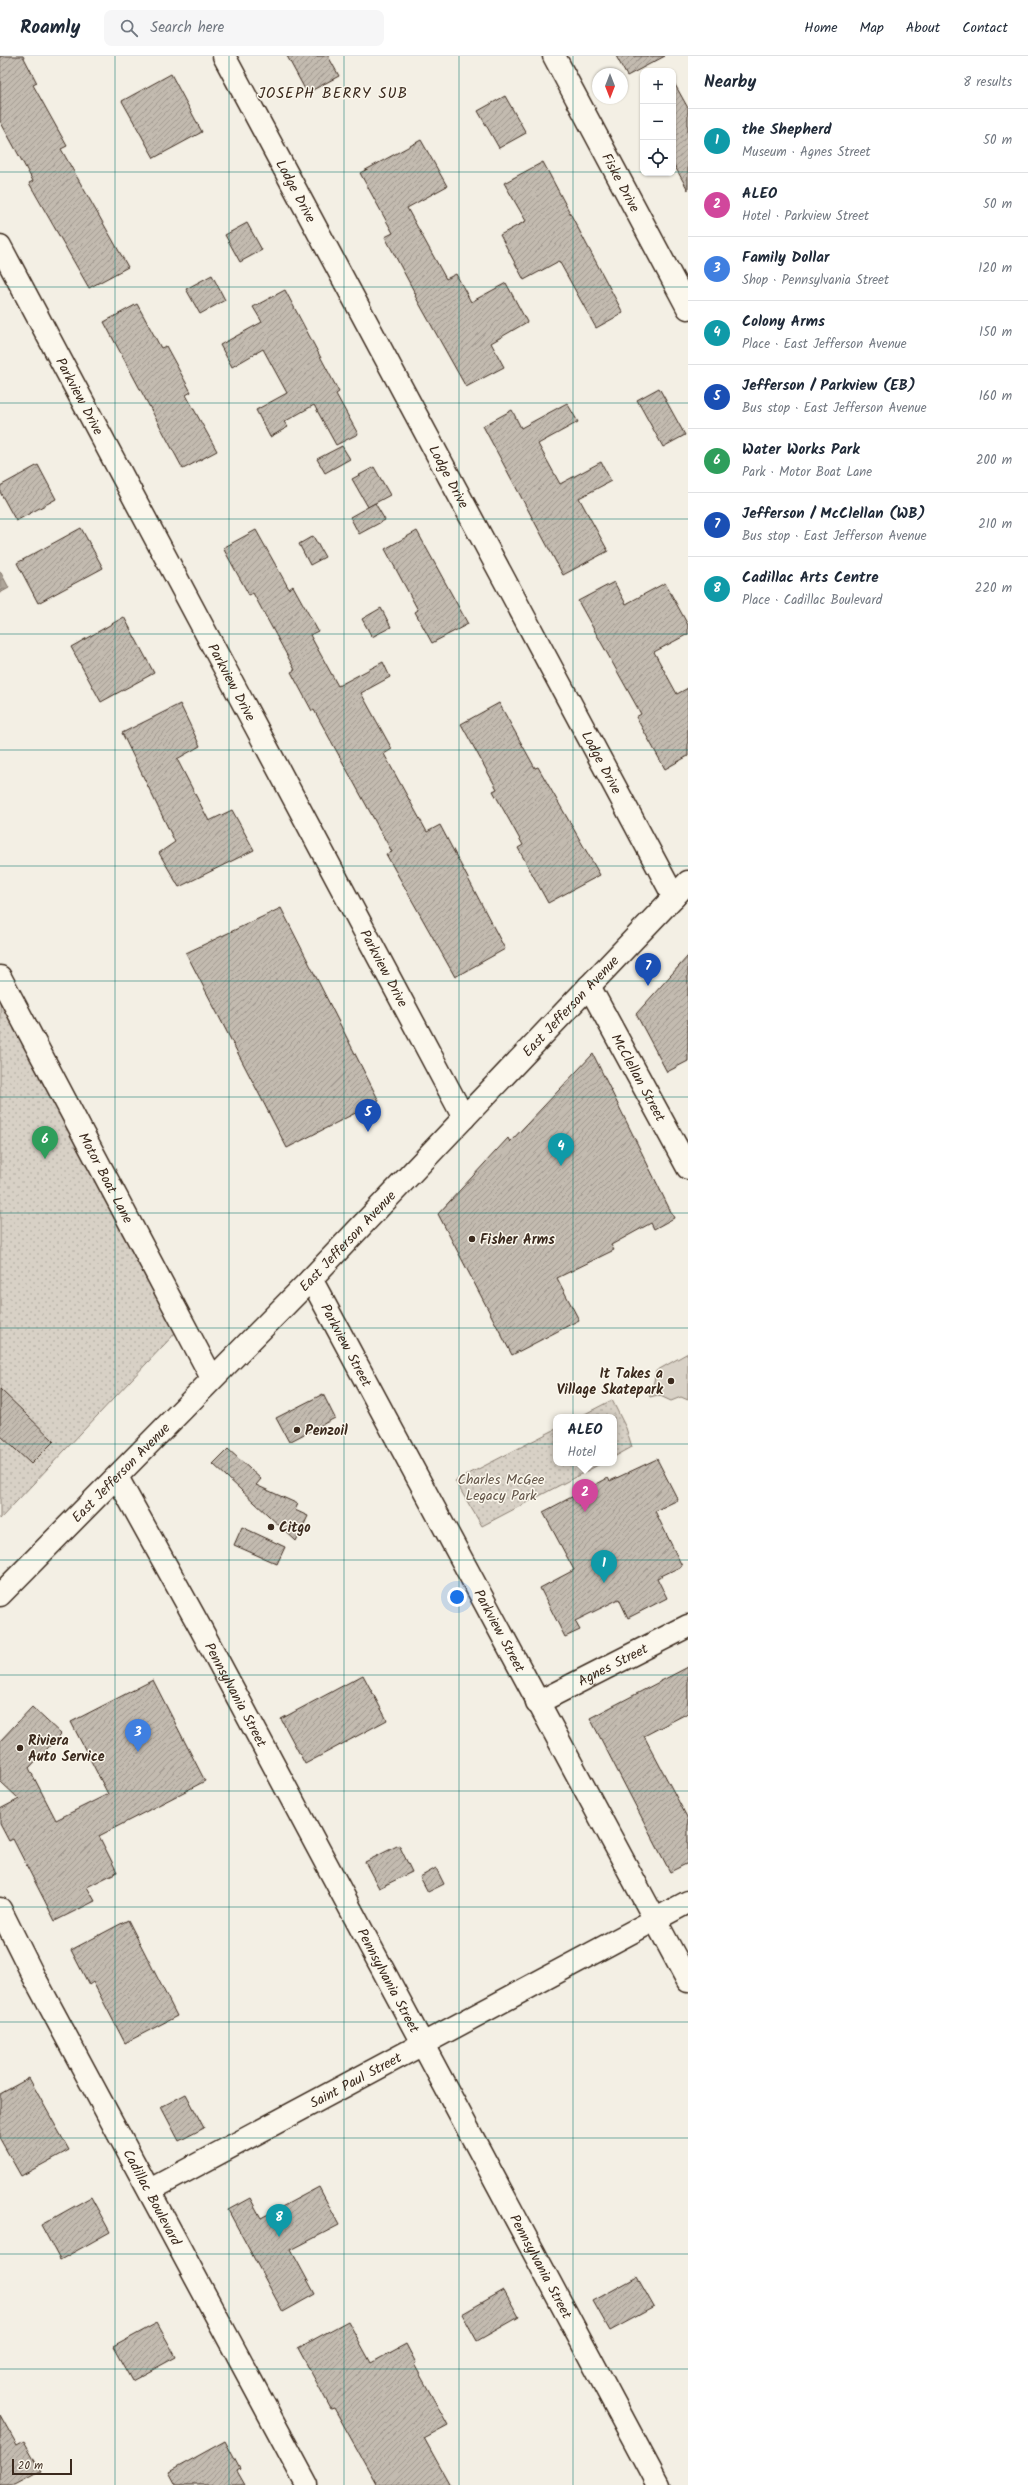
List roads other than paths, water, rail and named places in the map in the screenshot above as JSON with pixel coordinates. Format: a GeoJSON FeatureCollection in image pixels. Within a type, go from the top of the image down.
{"type":"FeatureCollection","features":[{"type":"Feature","properties":{"kind":"street","name":"Lodge Drive"},"geometry":{"type":"LineString","coordinates":[[224,56],[681,889]]}},
{"type":"Feature","properties":{"kind":"street","name":"Fiske Drive"},"geometry":{"type":"LineString","coordinates":[[554,56],[688,308]]}},
{"type":"Feature","properties":{"kind":"street","name":"Parkview Drive"},"geometry":{"type":"LineString","coordinates":[[0,246],[464,1118]]}},
{"type":"Feature","properties":{"kind":"street","name":"East Jefferson Avenue"},"geometry":{"type":"LineString","coordinates":[[0,1595],[311,1279],[681,889]]}},
{"type":"Feature","properties":{"kind":"street","name":"Motor Boat Lane"},"geometry":{"type":"LineString","coordinates":[[0,977],[212,1378]]}},
{"type":"Feature","properties":{"kind":"street","name":"McClellan Street"},"geometry":{"type":"LineString","coordinates":[[589,986],[688,1168]]}},
{"type":"Feature","properties":{"kind":"street","name":"Parkview Street"},"geometry":{"type":"LineString","coordinates":[[311,1279],[654,1921],[688,1981]]}},
{"type":"Feature","properties":{"kind":"street","name":"Pennsylvania Street"},"geometry":{"type":"LineString","coordinates":[[117,1477],[658,2485]]}},
{"type":"Feature","properties":{"kind":"street","name":"Agnes Street"},"geometry":{"type":"LineString","coordinates":[[537,1703],[688,1626]]}},
{"type":"Feature","properties":{"kind":"street","name":"Saint Paul Street"},"geometry":{"type":"LineString","coordinates":[[150,2190],[688,1902]]}},
{"type":"Feature","properties":{"kind":"street","name":"Cadillac Boulevard"},"geometry":{"type":"LineString","coordinates":[[0,1909],[32,1973],[150,2190],[307,2485]]}},
{"type":"Feature","properties":{"kind":"water"},"geometry":{"type":"Polygon","coordinates":[[[0,571],[9,588],[0,593],[0,571]]]}},
{"type":"Feature","properties":{"kind":"place","name":"Jefferson / McClellan (WB)"},"geometry":{"type":"Point","coordinates":[648,986]}},
{"type":"Feature","properties":{"kind":"place","name":"Jefferson / Parkview (EB)"},"geometry":{"type":"Point","coordinates":[368,1132]}},
{"type":"Feature","properties":{"kind":"place","name":"Water Works Park"},"geometry":{"type":"Point","coordinates":[45,1159]}},
{"type":"Feature","properties":{"kind":"place","name":"Colony Arms"},"geometry":{"type":"Point","coordinates":[561,1166]}},
{"type":"Feature","properties":{"kind":"place","name":"Fisher Arms"},"geometry":{"type":"Point","coordinates":[472,1239]}},
{"type":"Feature","properties":{"kind":"place","name":"It Takes a Village Skatepark"},"geometry":{"type":"Point","coordinates":[671,1381]}},
{"type":"Feature","properties":{"kind":"place","name":"Penzoil"},"geometry":{"type":"Point","coordinates":[297,1430]}},
{"type":"Feature","properties":{"kind":"place","name":"ALEO"},"geometry":{"type":"Point","coordinates":[585,1512]}},
{"type":"Feature","properties":{"kind":"place","name":"Citgo"},"geometry":{"type":"Point","coordinates":[271,1527]}},
{"type":"Feature","properties":{"kind":"place","name":"the Shepherd"},"geometry":{"type":"Point","coordinates":[604,1583]}},
{"type":"Feature","properties":{"kind":"place","name":"Riviera Auto Service"},"geometry":{"type":"Point","coordinates":[20,1748]}},
{"type":"Feature","properties":{"kind":"place","name":"Family Dollar"},"geometry":{"type":"Point","coordinates":[138,1752]}},
{"type":"Feature","properties":{"kind":"place","name":"Cadillac Arts Centre"},"geometry":{"type":"Point","coordinates":[279,2237]}},
{"type":"Feature","properties":{"kind":"district","name":"JOSEPH BERRY SUB"},"geometry":{"type":"Point","coordinates":[333,93]}},
{"type":"Feature","properties":{"kind":"park label","name":"Charles McGee Legacy Park"},"geometry":{"type":"Point","coordinates":[501,1488]}}]}
